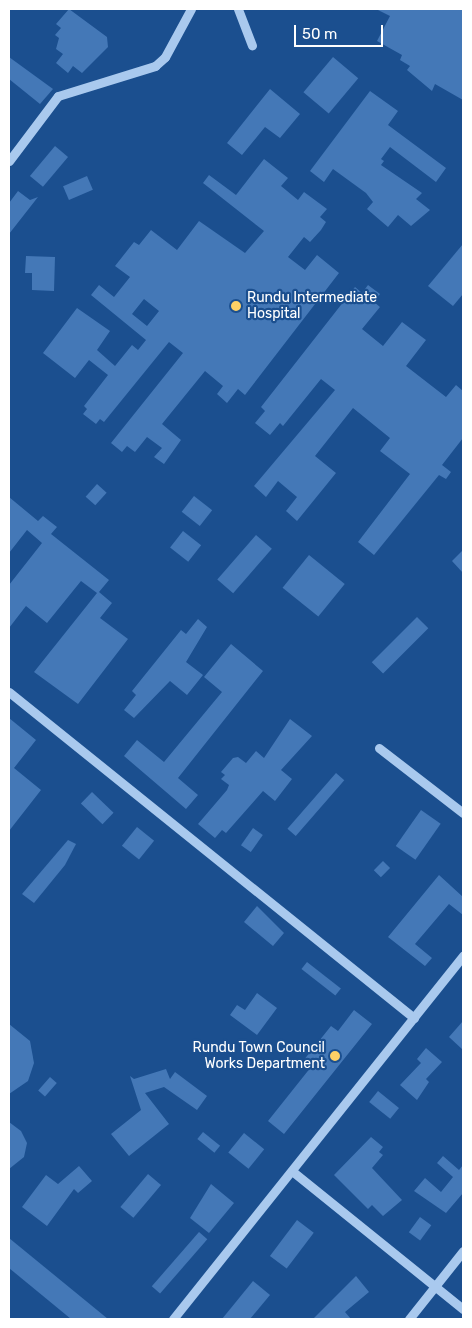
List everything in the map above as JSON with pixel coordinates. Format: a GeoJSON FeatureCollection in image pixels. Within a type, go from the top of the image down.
{"type":"FeatureCollection","features":[{"type":"Feature","properties":{"kind":"street"},"geometry":{"type":"LineString","coordinates":[[9,161],[58,96],[154,66],[164,57],[191,9]]}},
{"type":"Feature","properties":{"kind":"street"},"geometry":{"type":"LineString","coordinates":[[238,9],[252,45]]}},
{"type":"Feature","properties":{"kind":"street"},"geometry":{"type":"LineString","coordinates":[[9,692],[414,1018]]}},
{"type":"Feature","properties":{"kind":"street"},"geometry":{"type":"LineString","coordinates":[[379,748],[463,813]]}},
{"type":"Feature","properties":{"kind":"street"},"geometry":{"type":"LineString","coordinates":[[173,1319],[463,956]]}},
{"type":"Feature","properties":{"kind":"street"},"geometry":{"type":"LineString","coordinates":[[292,1171],[463,1309]]}},
{"type":"Feature","properties":{"kind":"street"},"geometry":{"type":"LineString","coordinates":[[409,1319],[463,1251]]}},
{"type":"Feature","properties":{"kind":"building"},"geometry":{"type":"Polygon","coordinates":[[[69,9],[107,37],[108,47],[82,73],[73,66],[68,73],[56,63],[63,54],[56,49],[59,38],[55,35],[61,28],[56,24],[69,9]]]}},
{"type":"Feature","properties":{"kind":"building"},"geometry":{"type":"Polygon","coordinates":[[[376,9],[463,9],[463,100],[435,84],[432,91],[407,70],[410,66],[400,60],[402,55],[377,41],[390,16],[376,9]]]}},
{"type":"Feature","properties":{"kind":"building"},"geometry":{"type":"Polygon","coordinates":[[[9,57],[53,89],[40,104],[9,79],[9,57]]]}},
{"type":"Feature","properties":{"kind":"building"},"geometry":{"type":"Polygon","coordinates":[[[333,57],[358,78],[329,113],[303,92],[333,57]]]}},
{"type":"Feature","properties":{"kind":"building"},"geometry":{"type":"Polygon","coordinates":[[[270,89],[300,114],[280,138],[265,127],[242,155],[227,143],[270,89]]]}},
{"type":"Feature","properties":{"kind":"building"},"geometry":{"type":"Polygon","coordinates":[[[370,91],[398,111],[388,125],[446,168],[436,182],[390,147],[381,159],[384,161],[381,165],[422,193],[416,199],[430,210],[411,226],[398,215],[388,227],[367,209],[373,202],[366,193],[333,169],[324,182],[310,171],[370,91]]]}},
{"type":"Feature","properties":{"kind":"building"},"geometry":{"type":"Polygon","coordinates":[[[55,146],[68,157],[43,187],[30,176],[55,146]]]}},
{"type":"Feature","properties":{"kind":"building"},"geometry":{"type":"Polygon","coordinates":[[[264,159],[288,178],[281,186],[298,200],[304,192],[327,209],[320,217],[326,222],[321,230],[310,242],[304,237],[288,257],[305,270],[317,255],[339,273],[245,395],[238,389],[227,403],[217,394],[223,386],[205,371],[162,424],[181,440],[164,464],[154,457],[162,448],[147,437],[135,452],[127,446],[122,452],[111,443],[183,353],[169,342],[104,422],[100,419],[96,424],[83,414],[87,409],[84,406],[108,375],[89,360],[75,378],[43,353],[77,308],[110,331],[97,350],[115,366],[132,345],[138,350],[146,340],[91,295],[99,285],[114,297],[130,277],[115,266],[134,242],[139,245],[151,230],[177,250],[199,221],[245,253],[264,231],[203,183],[209,175],[236,195],[264,159]],[[144,299],[132,314],[147,326],[159,311],[144,299]]]}},
{"type":"Feature","properties":{"kind":"building"},"geometry":{"type":"Polygon","coordinates":[[[87,176],[93,190],[69,200],[63,186],[87,176]]]}},
{"type":"Feature","properties":{"kind":"building"},"geometry":{"type":"Polygon","coordinates":[[[18,191],[30,200],[38,197],[9,234],[9,203],[18,191]]]}},
{"type":"Feature","properties":{"kind":"building"},"geometry":{"type":"Polygon","coordinates":[[[463,244],[463,294],[453,306],[428,286],[463,244]]]}},
{"type":"Feature","properties":{"kind":"building"},"geometry":{"type":"Polygon","coordinates":[[[26,256],[55,257],[54,291],[32,290],[32,273],[25,273],[26,256]]]}},
{"type":"Feature","properties":{"kind":"building"},"geometry":{"type":"Polygon","coordinates":[[[368,285],[380,294],[374,302],[380,307],[362,329],[383,346],[402,322],[426,340],[406,366],[446,397],[456,385],[463,391],[463,438],[442,465],[451,472],[446,479],[439,475],[374,555],[358,542],[410,474],[380,451],[390,438],[353,408],[315,456],[336,473],[297,521],[286,511],[297,497],[278,481],[266,497],[254,486],[335,390],[321,379],[283,426],[280,423],[270,435],[255,423],[265,411],[261,407],[355,287],[362,293],[368,285]]]}},
{"type":"Feature","properties":{"kind":"building"},"geometry":{"type":"Polygon","coordinates":[[[97,484],[107,493],[95,505],[86,497],[97,484]]]}},
{"type":"Feature","properties":{"kind":"building"},"geometry":{"type":"Polygon","coordinates":[[[194,496],[212,510],[200,526],[182,512],[194,496]]]}},
{"type":"Feature","properties":{"kind":"building"},"geometry":{"type":"Polygon","coordinates":[[[9,497],[38,521],[43,516],[57,527],[51,534],[109,580],[99,592],[112,603],[100,618],[128,639],[78,704],[34,672],[97,593],[81,581],[47,623],[26,606],[9,628],[9,585],[42,543],[27,530],[9,553],[9,497]]]}},
{"type":"Feature","properties":{"kind":"building"},"geometry":{"type":"Polygon","coordinates":[[[183,531],[201,545],[188,562],[170,548],[183,531]]]}},
{"type":"Feature","properties":{"kind":"building"},"geometry":{"type":"Polygon","coordinates":[[[256,535],[272,549],[233,593],[217,580],[256,535]]]}},
{"type":"Feature","properties":{"kind":"building"},"geometry":{"type":"Polygon","coordinates":[[[463,550],[463,573],[452,561],[463,550]]]}},
{"type":"Feature","properties":{"kind":"building"},"geometry":{"type":"Polygon","coordinates":[[[309,555],[345,584],[318,617],[283,588],[309,555]]]}},
{"type":"Feature","properties":{"kind":"building"},"geometry":{"type":"Polygon","coordinates":[[[417,617],[428,628],[383,674],[372,662],[417,617]]]}},
{"type":"Feature","properties":{"kind":"building"},"geometry":{"type":"Polygon","coordinates":[[[198,619],[207,627],[186,662],[203,675],[187,695],[170,681],[134,718],[124,710],[136,695],[132,691],[181,630],[186,634],[198,619]]]}},
{"type":"Feature","properties":{"kind":"building"},"geometry":{"type":"Polygon","coordinates":[[[231,644],[263,671],[178,778],[198,795],[186,809],[124,756],[137,740],[164,762],[222,692],[204,677],[231,644]]]}},
{"type":"Feature","properties":{"kind":"building"},"geometry":{"type":"Polygon","coordinates":[[[9,718],[36,740],[14,768],[41,790],[9,831],[9,718]]]}},
{"type":"Feature","properties":{"kind":"building"},"geometry":{"type":"Polygon","coordinates":[[[290,719],[312,736],[281,770],[292,779],[275,801],[263,791],[226,833],[222,830],[215,838],[198,824],[227,790],[229,785],[221,779],[225,775],[221,772],[233,758],[238,757],[246,763],[256,751],[264,758],[290,719]]]}},
{"type":"Feature","properties":{"kind":"building"},"geometry":{"type":"Polygon","coordinates":[[[336,773],[344,780],[296,836],[287,829],[336,773]]]}},
{"type":"Feature","properties":{"kind":"building"},"geometry":{"type":"Polygon","coordinates":[[[92,792],[114,813],[102,824],[81,804],[92,792]]]}},
{"type":"Feature","properties":{"kind":"building"},"geometry":{"type":"Polygon","coordinates":[[[421,810],[441,824],[415,860],[396,846],[421,810]]]}},
{"type":"Feature","properties":{"kind":"building"},"geometry":{"type":"Polygon","coordinates":[[[137,827],[154,841],[139,859],[122,846],[137,827]]]}},
{"type":"Feature","properties":{"kind":"building"},"geometry":{"type":"Polygon","coordinates":[[[253,828],[263,835],[251,852],[241,845],[253,828]]]}},
{"type":"Feature","properties":{"kind":"building"},"geometry":{"type":"Polygon","coordinates":[[[68,840],[76,844],[65,865],[34,903],[22,894],[68,840]]]}},
{"type":"Feature","properties":{"kind":"building"},"geometry":{"type":"Polygon","coordinates":[[[383,861],[390,868],[381,877],[374,870],[383,861]]]}},
{"type":"Feature","properties":{"kind":"building"},"geometry":{"type":"Polygon","coordinates":[[[439,875],[463,897],[463,915],[449,904],[415,944],[432,958],[425,966],[388,937],[439,875]]]}},
{"type":"Feature","properties":{"kind":"building"},"geometry":{"type":"Polygon","coordinates":[[[257,906],[284,933],[273,946],[244,922],[257,906]]]}},
{"type":"Feature","properties":{"kind":"building"},"geometry":{"type":"Polygon","coordinates":[[[307,962],[341,988],[335,996],[301,969],[307,962]]]}},
{"type":"Feature","properties":{"kind":"building"},"geometry":{"type":"Polygon","coordinates":[[[257,993],[277,1008],[257,1035],[230,1015],[237,1005],[245,1010],[257,993]]]}},
{"type":"Feature","properties":{"kind":"building"},"geometry":{"type":"Polygon","coordinates":[[[354,1010],[372,1024],[284,1134],[268,1121],[311,1067],[303,1061],[331,1026],[338,1031],[354,1010]]]}},
{"type":"Feature","properties":{"kind":"building"},"geometry":{"type":"Polygon","coordinates":[[[463,1021],[463,1050],[449,1037],[463,1021]]]}},
{"type":"Feature","properties":{"kind":"building"},"geometry":{"type":"Polygon","coordinates":[[[9,1024],[30,1041],[34,1063],[28,1081],[9,1094],[9,1024]]]}},
{"type":"Feature","properties":{"kind":"building"},"geometry":{"type":"Polygon","coordinates":[[[426,1048],[442,1062],[426,1079],[429,1082],[417,1100],[400,1085],[421,1063],[417,1059],[426,1048]]]}},
{"type":"Feature","properties":{"kind":"building"},"geometry":{"type":"Polygon","coordinates":[[[166,1069],[170,1079],[175,1072],[207,1096],[197,1110],[164,1087],[145,1093],[169,1124],[129,1156],[111,1134],[141,1110],[130,1076],[134,1079],[166,1069]]]}},
{"type":"Feature","properties":{"kind":"building"},"geometry":{"type":"Polygon","coordinates":[[[50,1077],[57,1083],[45,1096],[38,1091],[50,1077]]]}},
{"type":"Feature","properties":{"kind":"building"},"geometry":{"type":"Polygon","coordinates":[[[378,1091],[399,1108],[390,1119],[369,1102],[378,1091]]]}},
{"type":"Feature","properties":{"kind":"building"},"geometry":{"type":"Polygon","coordinates":[[[9,1122],[21,1131],[27,1143],[24,1157],[9,1169],[9,1122]]]}},
{"type":"Feature","properties":{"kind":"building"},"geometry":{"type":"Polygon","coordinates":[[[203,1132],[220,1146],[214,1153],[197,1139],[203,1132]]]}},
{"type":"Feature","properties":{"kind":"building"},"geometry":{"type":"Polygon","coordinates":[[[244,1133],[264,1149],[248,1169],[228,1152],[244,1133]]]}},
{"type":"Feature","properties":{"kind":"building"},"geometry":{"type":"Polygon","coordinates":[[[371,1137],[383,1147],[379,1152],[383,1155],[372,1168],[402,1200],[383,1216],[372,1205],[368,1209],[334,1175],[371,1137]]]}},
{"type":"Feature","properties":{"kind":"building"},"geometry":{"type":"Polygon","coordinates":[[[443,1156],[459,1170],[463,1165],[463,1193],[446,1213],[414,1191],[425,1178],[441,1192],[453,1177],[437,1163],[443,1156]]]}},
{"type":"Feature","properties":{"kind":"building"},"geometry":{"type":"Polygon","coordinates":[[[79,1166],[92,1181],[78,1193],[74,1189],[47,1226],[22,1207],[46,1175],[58,1184],[79,1166]]]}},
{"type":"Feature","properties":{"kind":"building"},"geometry":{"type":"Polygon","coordinates":[[[148,1174],[161,1185],[133,1218],[120,1207],[148,1174]]]}},
{"type":"Feature","properties":{"kind":"building"},"geometry":{"type":"Polygon","coordinates":[[[211,1184],[234,1203],[209,1233],[190,1218],[211,1184]]]}},
{"type":"Feature","properties":{"kind":"building"},"geometry":{"type":"Polygon","coordinates":[[[420,1217],[431,1225],[420,1241],[409,1232],[420,1217]]]}},
{"type":"Feature","properties":{"kind":"building"},"geometry":{"type":"Polygon","coordinates":[[[297,1220],[314,1233],[287,1269],[270,1256],[297,1220]]]}},
{"type":"Feature","properties":{"kind":"building"},"geometry":{"type":"Polygon","coordinates":[[[199,1232],[207,1239],[160,1294],[152,1286],[199,1232]]]}},
{"type":"Feature","properties":{"kind":"building"},"geometry":{"type":"Polygon","coordinates":[[[9,1238],[108,1319],[71,1319],[9,1268],[9,1238]]]}},
{"type":"Feature","properties":{"kind":"building"},"geometry":{"type":"Polygon","coordinates":[[[356,1276],[369,1292],[345,1312],[351,1319],[313,1319],[356,1276]]]}},
{"type":"Feature","properties":{"kind":"building"},"geometry":{"type":"Polygon","coordinates":[[[253,1281],[270,1295],[250,1319],[222,1319],[253,1281]]]}},
{"type":"Feature","properties":{"kind":"place","name":"Rundu Intermediate Hospital"},"geometry":{"type":"Point","coordinates":[236,306]}},
{"type":"Feature","properties":{"kind":"place","name":"Rundu Town Council Works Department"},"geometry":{"type":"Point","coordinates":[335,1056]}}]}
